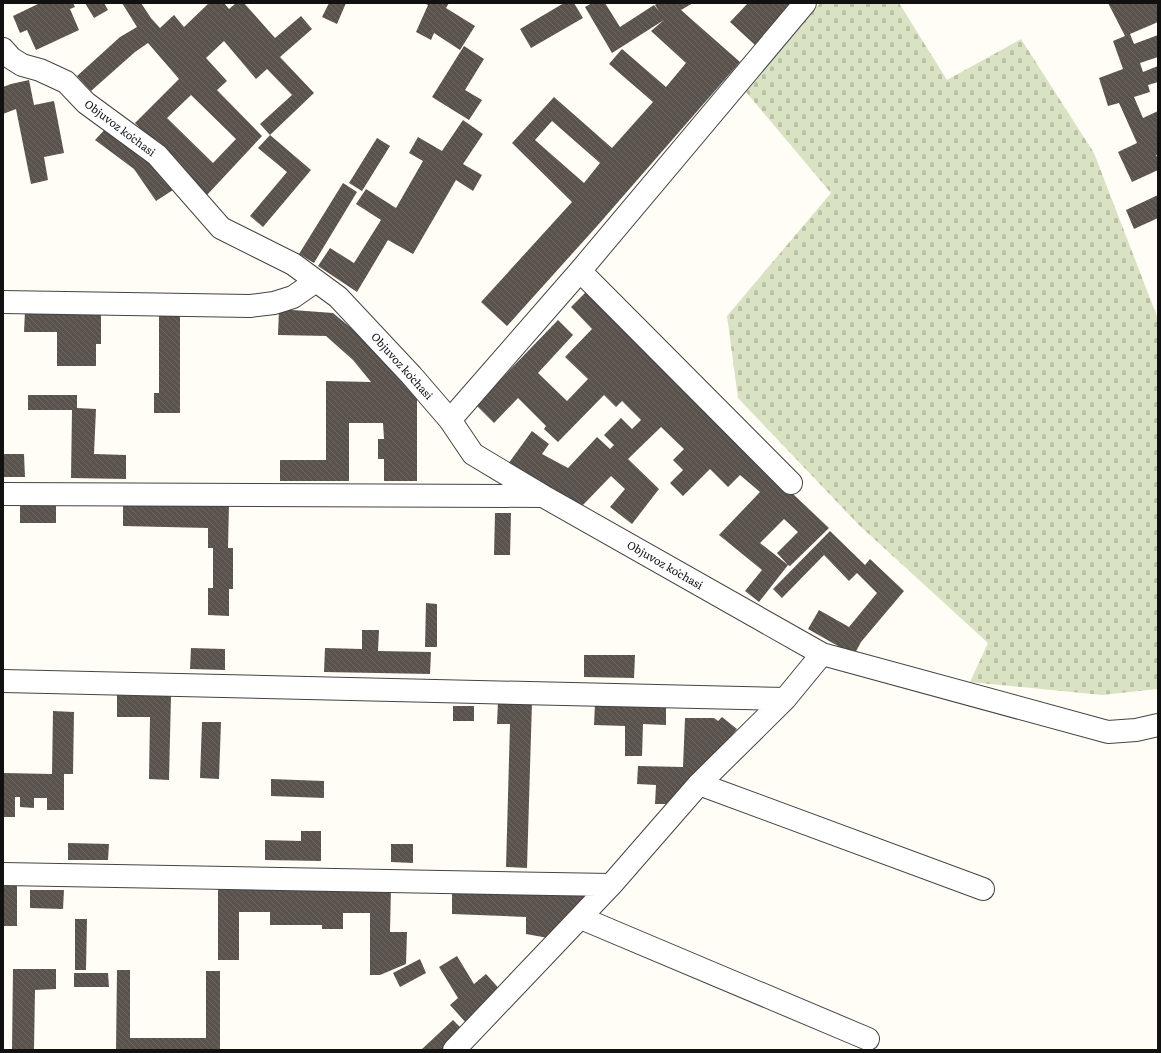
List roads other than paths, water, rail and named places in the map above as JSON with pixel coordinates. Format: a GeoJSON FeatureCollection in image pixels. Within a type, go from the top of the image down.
{"type":"FeatureCollection","features":[{"type":"Feature","properties":{"kind":"street"},"geometry":{"type":"LineString","coordinates":[[450,420],[580,271],[805,3]]}},
{"type":"Feature","properties":{"kind":"street","name":"Objuvoz koʻchasi"},"geometry":{"type":"LineString","coordinates":[[3,49],[17,62],[40,70],[66,82],[86,103],[156,155],[221,228],[293,264],[338,297],[412,376],[450,420],[473,454],[543,496],[822,654],[1108,732],[1136,730],[1158,725]]}},
{"type":"Feature","properties":{"kind":"street"},"geometry":{"type":"LineString","coordinates":[[580,271],[791,483]]}},
{"type":"Feature","properties":{"kind":"street"},"geometry":{"type":"LineString","coordinates":[[3,302],[250,306],[274,303],[293,297],[316,281]]}},
{"type":"Feature","properties":{"kind":"street"},"geometry":{"type":"LineString","coordinates":[[3,494],[543,496]]}},
{"type":"Feature","properties":{"kind":"street"},"geometry":{"type":"LineString","coordinates":[[454,1050],[581,918],[699,784],[786,699],[822,654]]}},
{"type":"Feature","properties":{"kind":"street"},"geometry":{"type":"LineString","coordinates":[[3,681],[786,699]]}},
{"type":"Feature","properties":{"kind":"street"},"geometry":{"type":"LineString","coordinates":[[699,784],[983,889]]}},
{"type":"Feature","properties":{"kind":"street"},"geometry":{"type":"LineString","coordinates":[[3,874],[611,885]]}},
{"type":"Feature","properties":{"kind":"street"},"geometry":{"type":"LineString","coordinates":[[581,918],[868,1039]]}}]}
